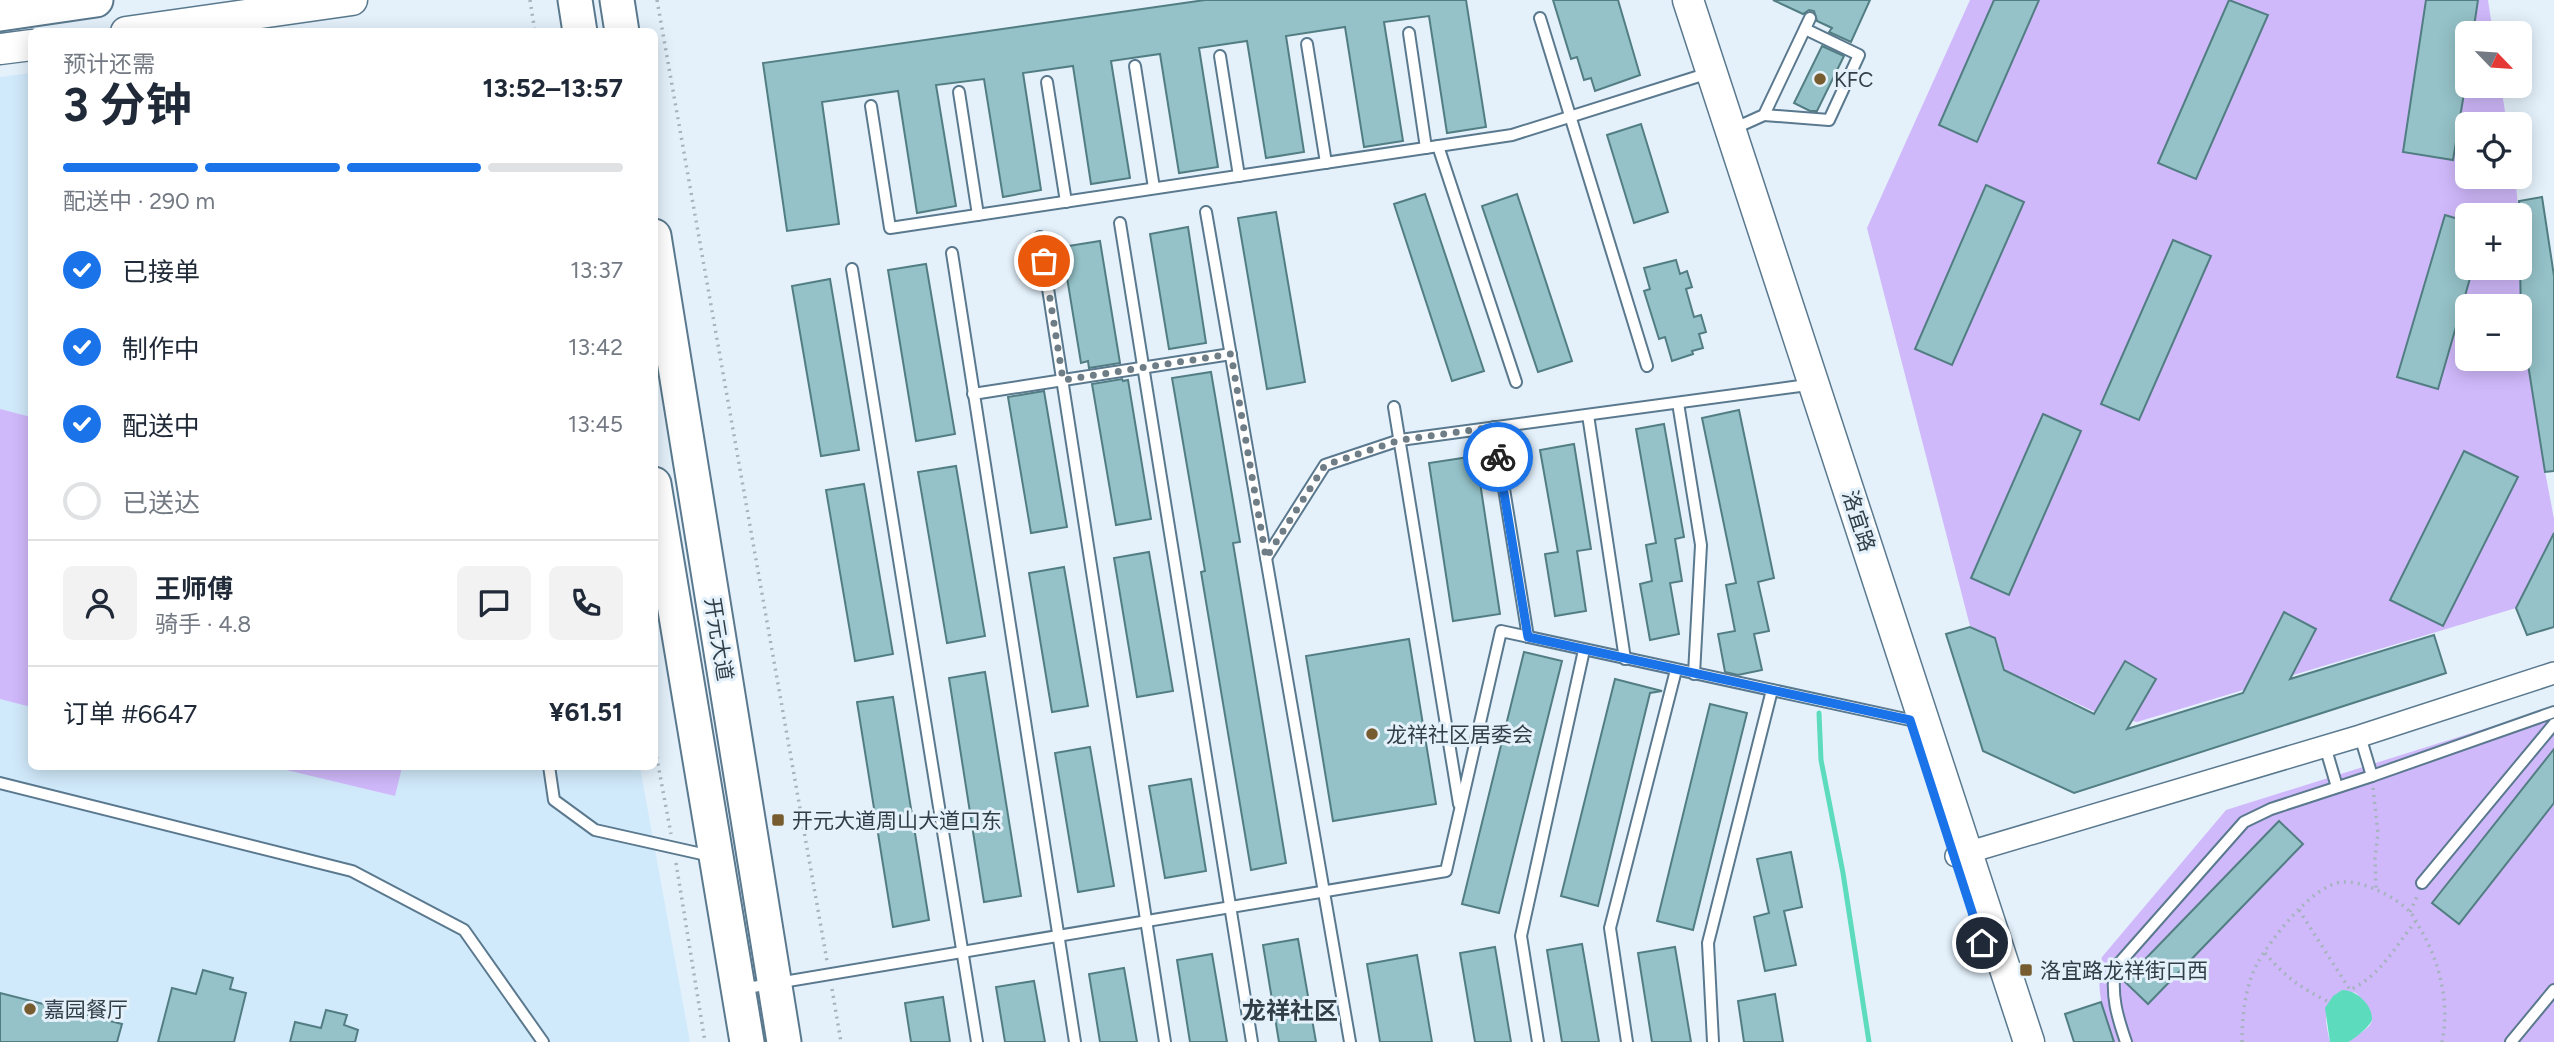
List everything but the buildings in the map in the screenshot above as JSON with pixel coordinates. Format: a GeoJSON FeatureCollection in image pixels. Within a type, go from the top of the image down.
{"type":"FeatureCollection","features":[{"type":"Feature","properties":{"kind":"main road"},"geometry":{"type":"LineString","coordinates":[[0,14],[96,0]]}},
{"type":"Feature","properties":{"kind":"main road"},"geometry":{"type":"LineString","coordinates":[[575,0],[579,28]]}},
{"type":"Feature","properties":{"kind":"main road"},"geometry":{"type":"LineString","coordinates":[[617,0],[621,28]]}},
{"type":"Feature","properties":{"kind":"main road","name":"开元大道"},"geometry":{"type":"LineString","coordinates":[[658,261],[784,1042]]}},
{"type":"Feature","properties":{"kind":"main road","name":"开元大道"},"geometry":{"type":"LineString","coordinates":[[658,515],[669,601],[747,1042]]}},
{"type":"Feature","properties":{"kind":"street"},"geometry":{"type":"LineString","coordinates":[[154,28],[352,0]]}},
{"type":"Feature","properties":{"kind":"street","name":"洛宜路"},"geometry":{"type":"LineString","coordinates":[[1674,0],[1705,74],[1961,855],[2014,1042]]}},
{"type":"Feature","properties":{"kind":"street","name":"洛宜路"},"geometry":{"type":"LineString","coordinates":[[1688,0],[1705,74]]}},
{"type":"Feature","properties":{"kind":"street"},"geometry":{"type":"LineString","coordinates":[[0,49],[28,46]]}},
{"type":"Feature","properties":{"kind":"street","name":"洛宜路"},"geometry":{"type":"LineString","coordinates":[[1724,133],[1800,386],[1910,720],[2029,1042]]}},
{"type":"Feature","properties":{"kind":"street"},"geometry":{"type":"LineString","coordinates":[[1961,855],[2360,736],[2554,674]]}},
{"type":"Feature","properties":{"kind":"lane"},"geometry":{"type":"LineString","coordinates":[[1541,18],[1647,366]]}},
{"type":"Feature","properties":{"kind":"lane"},"geometry":{"type":"LineString","coordinates":[[1764,115],[1810,18]]}},
{"type":"Feature","properties":{"kind":"lane"},"geometry":{"type":"LineString","coordinates":[[1724,133],[1764,115],[1829,120],[1859,55],[1805,29]]}},
{"type":"Feature","properties":{"kind":"lane"},"geometry":{"type":"LineString","coordinates":[[1409,33],[1426,148]]}},
{"type":"Feature","properties":{"kind":"lane"},"geometry":{"type":"LineString","coordinates":[[1307,44],[1326,163]]}},
{"type":"Feature","properties":{"kind":"lane"},"geometry":{"type":"LineString","coordinates":[[1220,56],[1239,176]]}},
{"type":"Feature","properties":{"kind":"lane"},"geometry":{"type":"LineString","coordinates":[[1135,66],[1154,188]]}},
{"type":"Feature","properties":{"kind":"lane"},"geometry":{"type":"LineString","coordinates":[[871,106],[890,228],[1512,135],[1705,74]]}},
{"type":"Feature","properties":{"kind":"lane"},"geometry":{"type":"LineString","coordinates":[[1047,82],[1066,202]]}},
{"type":"Feature","properties":{"kind":"lane"},"geometry":{"type":"LineString","coordinates":[[959,93],[978,215]]}},
{"type":"Feature","properties":{"kind":"lane"},"geometry":{"type":"LineString","coordinates":[[1438,146],[1516,382]]}},
{"type":"Feature","properties":{"kind":"lane"},"geometry":{"type":"LineString","coordinates":[[1206,212],[1350,1042]]}},
{"type":"Feature","properties":{"kind":"lane"},"geometry":{"type":"LineString","coordinates":[[1121,223],[1252,1042]]}},
{"type":"Feature","properties":{"kind":"lane"},"geometry":{"type":"LineString","coordinates":[[1040,237],[1165,1042]]}},
{"type":"Feature","properties":{"kind":"lane"},"geometry":{"type":"LineString","coordinates":[[952,253],[1075,1042]]}},
{"type":"Feature","properties":{"kind":"lane"},"geometry":{"type":"LineString","coordinates":[[852,269],[977,1042]]}},
{"type":"Feature","properties":{"kind":"lane"},"geometry":{"type":"LineString","coordinates":[[974,394],[1231,354]]}},
{"type":"Feature","properties":{"kind":"lane"},"geometry":{"type":"LineString","coordinates":[[1266,558],[1325,465],[1400,440],[1800,386]]}},
{"type":"Feature","properties":{"kind":"lane"},"geometry":{"type":"LineString","coordinates":[[1678,403],[1701,545],[1694,674]]}},
{"type":"Feature","properties":{"kind":"lane"},"geometry":{"type":"LineString","coordinates":[[1394,407],[1460,811]]}},
{"type":"Feature","properties":{"kind":"lane"},"geometry":{"type":"LineString","coordinates":[[1588,415],[1625,659]]}},
{"type":"Feature","properties":{"kind":"lane"},"geometry":{"type":"LineString","coordinates":[[1494,427],[1528,637]]}},
{"type":"Feature","properties":{"kind":"lane"},"geometry":{"type":"LineString","coordinates":[[738,989],[1446,871],[1501,631],[1910,720]]}},
{"type":"Feature","properties":{"kind":"lane"},"geometry":{"type":"LineString","coordinates":[[1538,1042],[1521,936],[1584,650]]}},
{"type":"Feature","properties":{"kind":"lane"},"geometry":{"type":"LineString","coordinates":[[1627,1042],[1610,928],[1676,670]]}},
{"type":"Feature","properties":{"kind":"lane"},"geometry":{"type":"LineString","coordinates":[[1713,1042],[1708,943],[1772,690]]}},
{"type":"Feature","properties":{"kind":"lane"},"geometry":{"type":"LineString","coordinates":[[2126,1042],[2114,1006],[2112,989],[2115,968],[2244,822],[2271,809],[2554,712]]}},
{"type":"Feature","properties":{"kind":"lane"},"geometry":{"type":"LineString","coordinates":[[2422,883],[2554,724]]}},
{"type":"Feature","properties":{"kind":"lane"},"geometry":{"type":"LineString","coordinates":[[2360,736],[2372,776]]}},
{"type":"Feature","properties":{"kind":"lane"},"geometry":{"type":"LineString","coordinates":[[2325,746],[2337,787]]}},
{"type":"Feature","properties":{"kind":"lane"},"geometry":{"type":"LineString","coordinates":[[550,770],[554,800],[595,830],[716,857]]}},
{"type":"Feature","properties":{"kind":"lane"},"geometry":{"type":"LineString","coordinates":[[0,783],[352,871],[464,930],[543,1042]]}},
{"type":"Feature","properties":{"kind":"lane"},"geometry":{"type":"LineString","coordinates":[[2511,1042],[2554,990]]}},
{"type":"Feature","properties":{"kind":"path"},"geometry":{"type":"LineString","coordinates":[[530,0],[534,28]]}},
{"type":"Feature","properties":{"kind":"path"},"geometry":{"type":"LineString","coordinates":[[657,0],[841,1042]]}},
{"type":"Feature","properties":{"kind":"path"},"geometry":{"type":"LineString","coordinates":[[658,765],[705,1042]]}},
{"type":"Feature","properties":{"kind":"path"},"geometry":{"type":"LineString","coordinates":[[2372,776],[2378,833],[2376,888]]}},
{"type":"Feature","properties":{"kind":"path"},"geometry":{"type":"LineString","coordinates":[[2242,1042],[2242,1015],[2256,966],[2284,924],[2317,893],[2342,882],[2376,888],[2410,912],[2426,939],[2443,985],[2446,1025],[2442,1042]]}},
{"type":"Feature","properties":{"kind":"path"},"geometry":{"type":"LineString","coordinates":[[2299,910],[2350,990],[2361,985],[2388,960],[2416,922]]}},
{"type":"Feature","properties":{"kind":"path"},"geometry":{"type":"LineString","coordinates":[[2265,953],[2283,975],[2302,989],[2329,1002]]}},
{"type":"Feature","properties":{"kind":"shaded area"},"geometry":{"type":"Polygon","coordinates":[[[1970,0],[2488,0],[2491,21],[2455,21],[2455,98],[2503,98],[2505,112],[2455,112],[2455,189],[2516,189],[2518,203],[2455,203],[2455,280],[2522,280],[2524,294],[2455,294],[2455,371],[2532,371],[2532,368],[2554,533],[2516,608],[2137,722],[2093,711],[2005,670],[1996,638],[1970,626],[1867,228],[1970,0]]]}},
{"type":"Feature","properties":{"kind":"shaded area"},"geometry":{"type":"Polygon","coordinates":[[[28,73],[28,770],[641,770],[690,1042],[0,1042],[0,77],[28,73]]]}},
{"type":"Feature","properties":{"kind":"shaded area"},"geometry":{"type":"Polygon","coordinates":[[[0,409],[28,416],[28,706],[0,699],[0,409]]]}},
{"type":"Feature","properties":{"kind":"shaded area"},"geometry":{"type":"Polygon","coordinates":[[[2554,707],[2554,1042],[2348,1042],[2367,1028],[2372,1020],[2369,1010],[2356,993],[2342,990],[2331,1001],[2326,1013],[2330,1042],[2114,1042],[2100,991],[2102,957],[2226,810],[2554,707]]]}},
{"type":"Feature","properties":{"kind":"shaded area"},"geometry":{"type":"Polygon","coordinates":[[[287,770],[401,770],[395,796],[287,770]]]}},
{"type":"Feature","properties":{"kind":"shaded area"},"geometry":{"type":"Polygon","coordinates":[[[2342,990],[2352,992],[2362,999],[2370,1008],[2372,1019],[2366,1028],[2350,1041],[2330,1042],[2325,1008],[2333,996],[2342,990]]]}},
{"type":"Feature","properties":{"kind":"waterway"},"geometry":{"type":"LineString","coordinates":[[1819,713],[1821,760],[1843,873],[1869,1042]]}},
{"type":"Feature","properties":{"kind":"way so far"},"geometry":{"type":"LineString","coordinates":[[1044,261],[1063,380],[1231,354],[1266,558],[1325,465],[1400,440],[1494,427],[1498,457]]}},
{"type":"Feature","properties":{"kind":"place","name":"KFC"},"geometry":{"type":"Point","coordinates":[1820,79]}},
{"type":"Feature","properties":{"kind":"place","name":"龙祥社区居委会"},"geometry":{"type":"Point","coordinates":[1372,734]}},
{"type":"Feature","properties":{"kind":"place","name":"开元大道周山大道口东"},"geometry":{"type":"Point","coordinates":[778,820]}},
{"type":"Feature","properties":{"kind":"place","name":"洛宜路龙祥街口西"},"geometry":{"type":"Point","coordinates":[2026,970]}},
{"type":"Feature","properties":{"kind":"place","name":"嘉园餐厅"},"geometry":{"type":"Point","coordinates":[30,1009]}},
{"type":"Feature","properties":{"kind":"district","name":"龙祥社区"},"geometry":{"type":"Point","coordinates":[1290,1010]}},
{"type":"Feature","properties":{"kind":"route"},"geometry":{"type":"LineString","coordinates":[[1498,457],[1528,637],[1910,720],[1982,943]]}}]}
